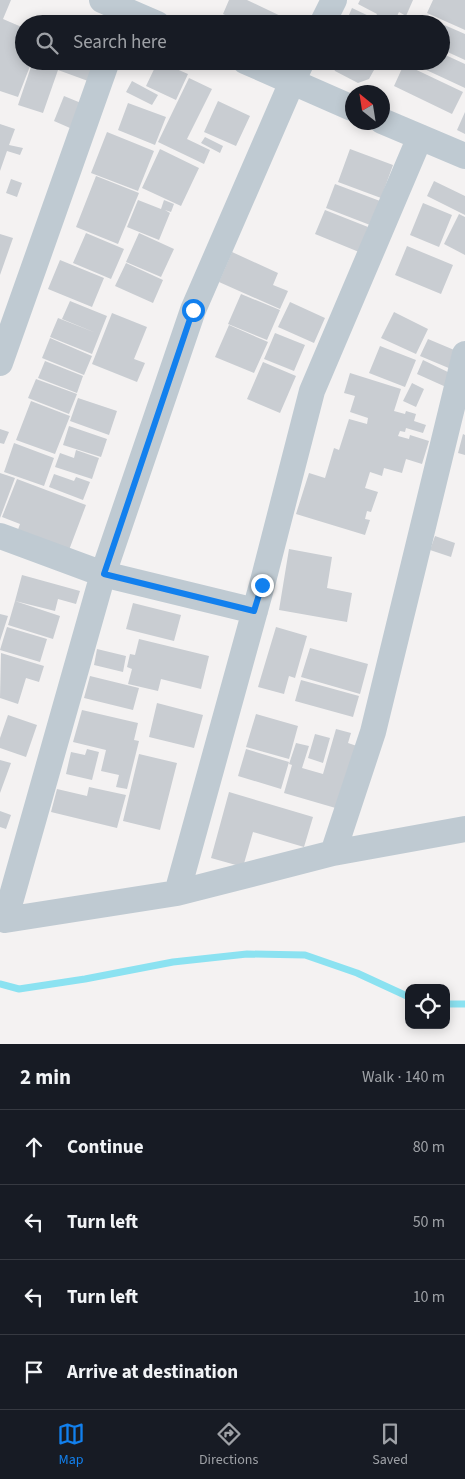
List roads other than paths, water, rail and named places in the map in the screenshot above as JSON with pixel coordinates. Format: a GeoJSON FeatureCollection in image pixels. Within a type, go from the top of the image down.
{"type":"FeatureCollection","features":[{"type":"Feature","properties":{"kind":"street"},"geometry":{"type":"LineString","coordinates":[[102,0],[121,15]]}},
{"type":"Feature","properties":{"kind":"street"},"geometry":{"type":"LineString","coordinates":[[326,15],[334,0]]}},
{"type":"Feature","properties":{"kind":"street"},"geometry":{"type":"LineString","coordinates":[[0,363],[105,70]]}},
{"type":"Feature","properties":{"kind":"street"},"geometry":{"type":"LineString","coordinates":[[345,103],[297,71],[193,310],[104,574],[3,918],[177,893],[333,853],[465,829]]}},
{"type":"Feature","properties":{"kind":"street"},"geometry":{"type":"LineString","coordinates":[[390,124],[465,156]]}},
{"type":"Feature","properties":{"kind":"street"},"geometry":{"type":"LineString","coordinates":[[177,893],[312,391],[420,137]]}},
{"type":"Feature","properties":{"kind":"street"},"geometry":{"type":"LineString","coordinates":[[333,853],[373,732],[465,357]]}},
{"type":"Feature","properties":{"kind":"street"},"geometry":{"type":"LineString","coordinates":[[0,536],[104,574],[254,611]]}},
{"type":"Feature","properties":{"kind":"waterway"},"geometry":{"type":"LineString","coordinates":[[0,984],[19,989],[85,979],[173,962],[247,954],[305,955],[357,973],[405,995]]}},
{"type":"Feature","properties":{"kind":"waterway"},"geometry":{"type":"LineString","coordinates":[[450,1004],[465,1004]]}}]}
